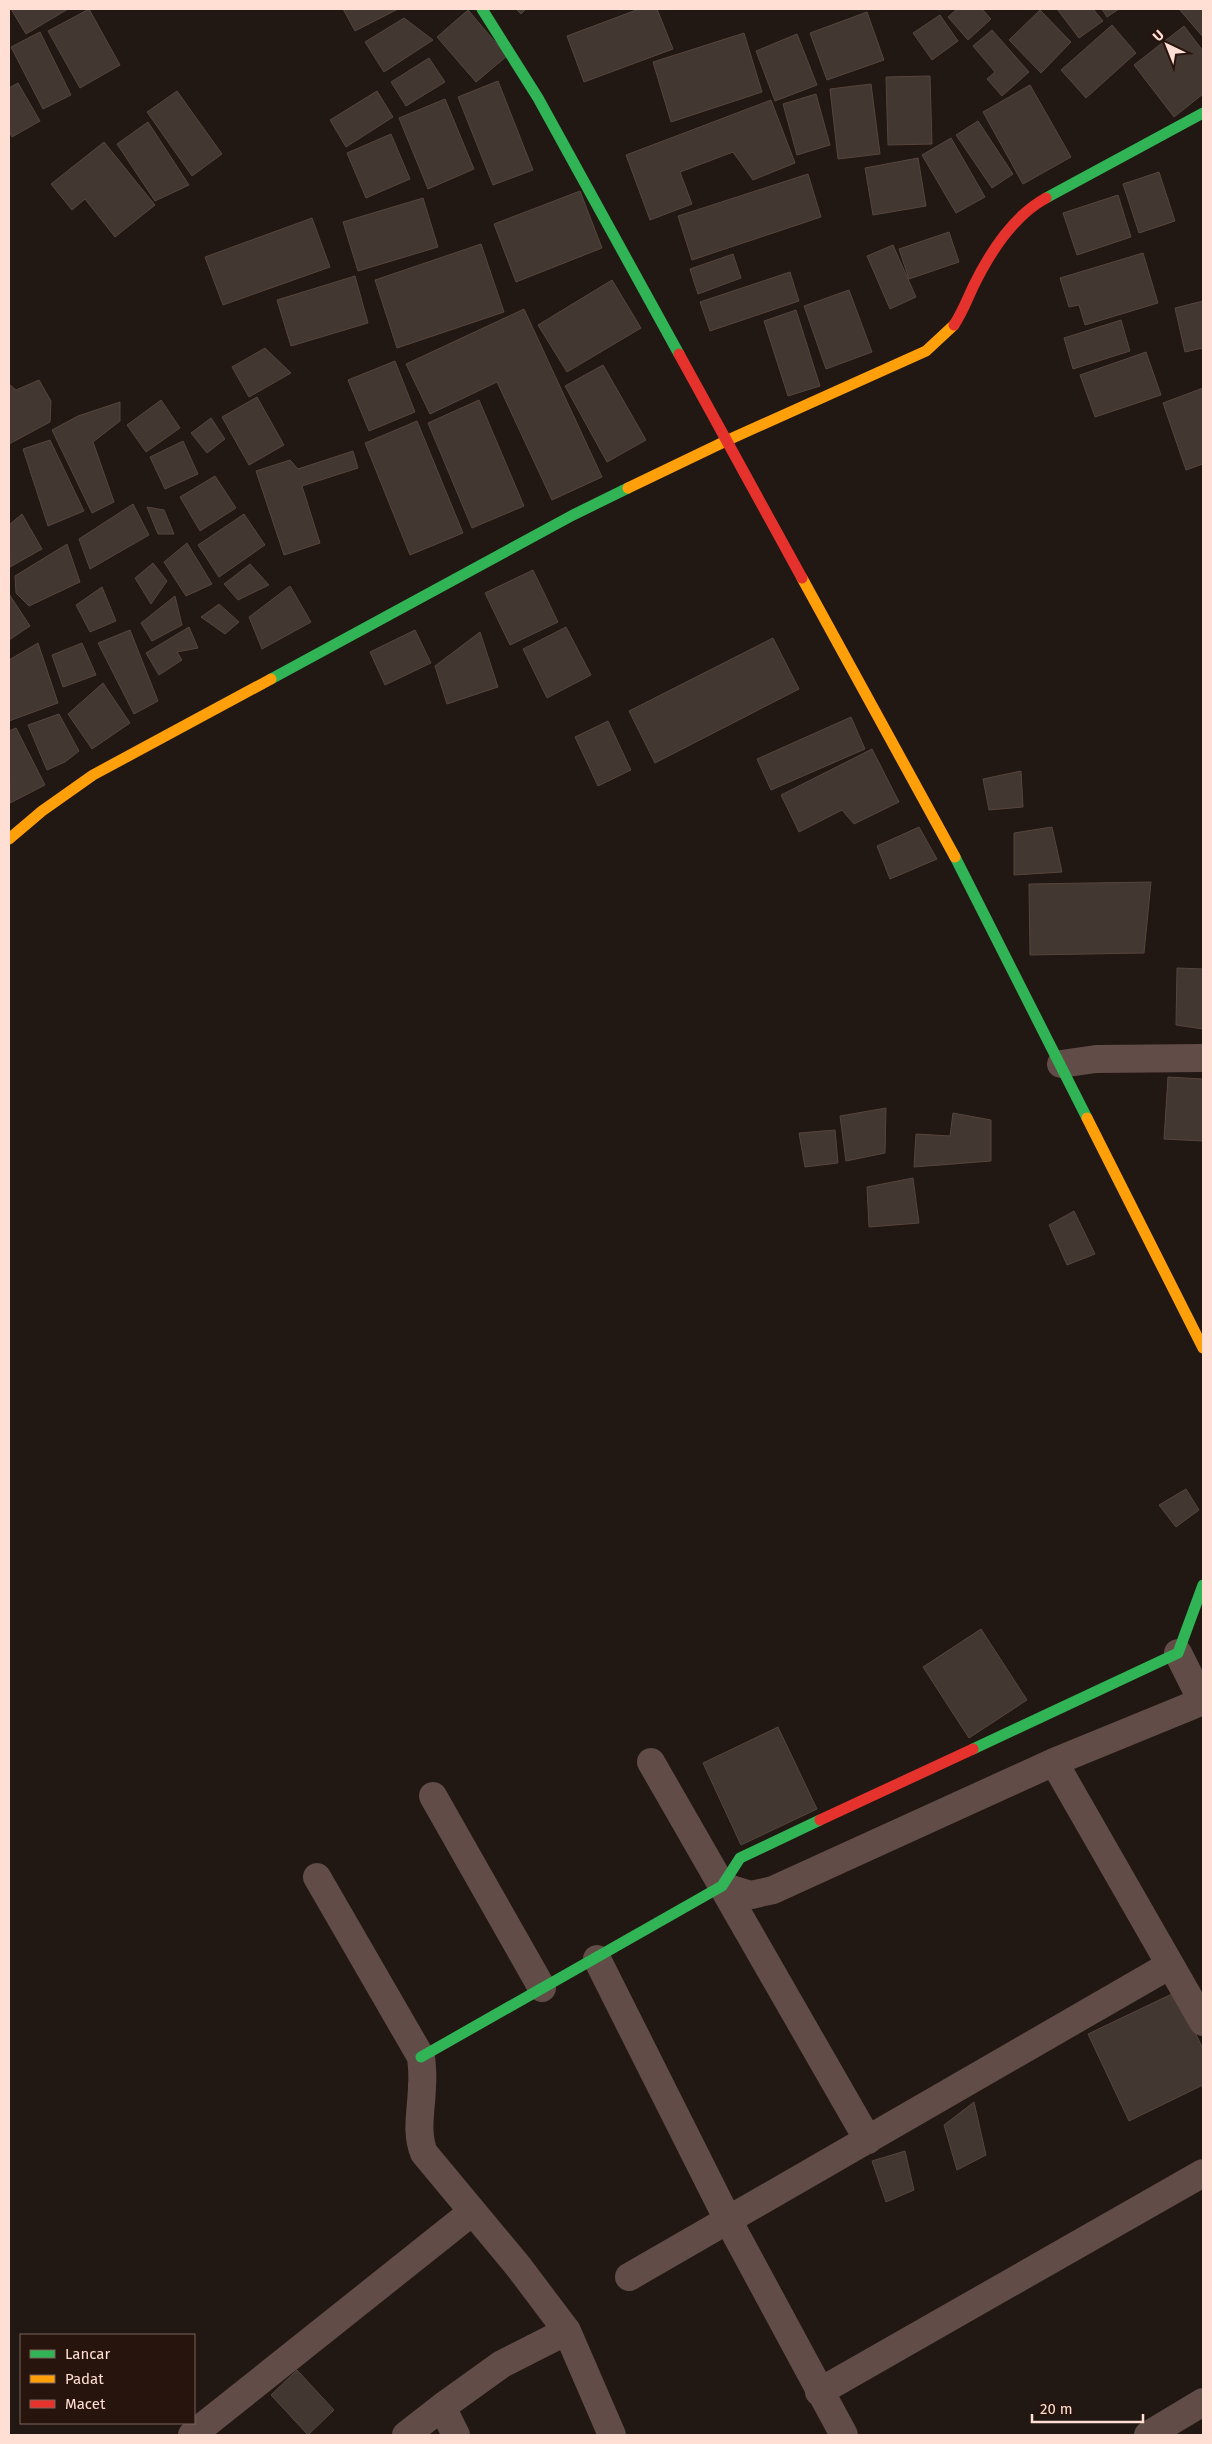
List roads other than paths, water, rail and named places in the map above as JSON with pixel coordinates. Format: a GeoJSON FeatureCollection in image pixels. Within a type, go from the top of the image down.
{"type":"FeatureCollection","features":[{"type":"Feature","properties":{"kind":"street"},"geometry":{"type":"LineString","coordinates":[[482,9],[538,98],[728,440],[951,849],[1203,1348]]}},
{"type":"Feature","properties":{"kind":"street"},"geometry":{"type":"LineString","coordinates":[[9,839],[42,811],[102,770],[572,515],[728,440],[926,351],[954,328],[997,245],[1019,217],[1042,200],[1203,113]]}},
{"type":"Feature","properties":{"kind":"street"},"geometry":{"type":"LineString","coordinates":[[1061,1064],[1096,1059],[1203,1058]]}},
{"type":"Feature","properties":{"kind":"street"},"geometry":{"type":"LineString","coordinates":[[421,2057],[597,1959],[722,1886],[740,1858],[1178,1653],[1203,1585]]}},
{"type":"Feature","properties":{"kind":"street"},"geometry":{"type":"LineString","coordinates":[[722,1886],[751,1894],[773,1890],[1054,1762],[1203,1701],[1178,1653]]}},
{"type":"Feature","properties":{"kind":"street"},"geometry":{"type":"LineString","coordinates":[[651,1762],[868,2140]]}},
{"type":"Feature","properties":{"kind":"street"},"geometry":{"type":"LineString","coordinates":[[1054,1762],[1203,2022]]}},
{"type":"Feature","properties":{"kind":"street"},"geometry":{"type":"LineString","coordinates":[[433,1796],[542,1988]]}},
{"type":"Feature","properties":{"kind":"street"},"geometry":{"type":"LineString","coordinates":[[317,1878],[421,2057],[422,2085],[419,2129],[420,2143],[424,2152],[518,2266],[567,2331],[612,2435]]}},
{"type":"Feature","properties":{"kind":"street"},"geometry":{"type":"LineString","coordinates":[[597,1959],[728,2220],[819,2392],[844,2435]]}},
{"type":"Feature","properties":{"kind":"street"},"geometry":{"type":"LineString","coordinates":[[629,2276],[1170,1966]]}},
{"type":"Feature","properties":{"kind":"street"},"geometry":{"type":"LineString","coordinates":[[819,2392],[1203,2173]]}},
{"type":"Feature","properties":{"kind":"street"},"geometry":{"type":"LineString","coordinates":[[192,2435],[472,2212]]}},
{"type":"Feature","properties":{"kind":"street"},"geometry":{"type":"LineString","coordinates":[[406,2435],[502,2364],[567,2331]]}},
{"type":"Feature","properties":{"kind":"street"},"geometry":{"type":"LineString","coordinates":[[1148,2435],[1203,2402]]}},
{"type":"Feature","properties":{"kind":"street"},"geometry":{"type":"LineString","coordinates":[[442,2407],[456,2435]]}}]}
